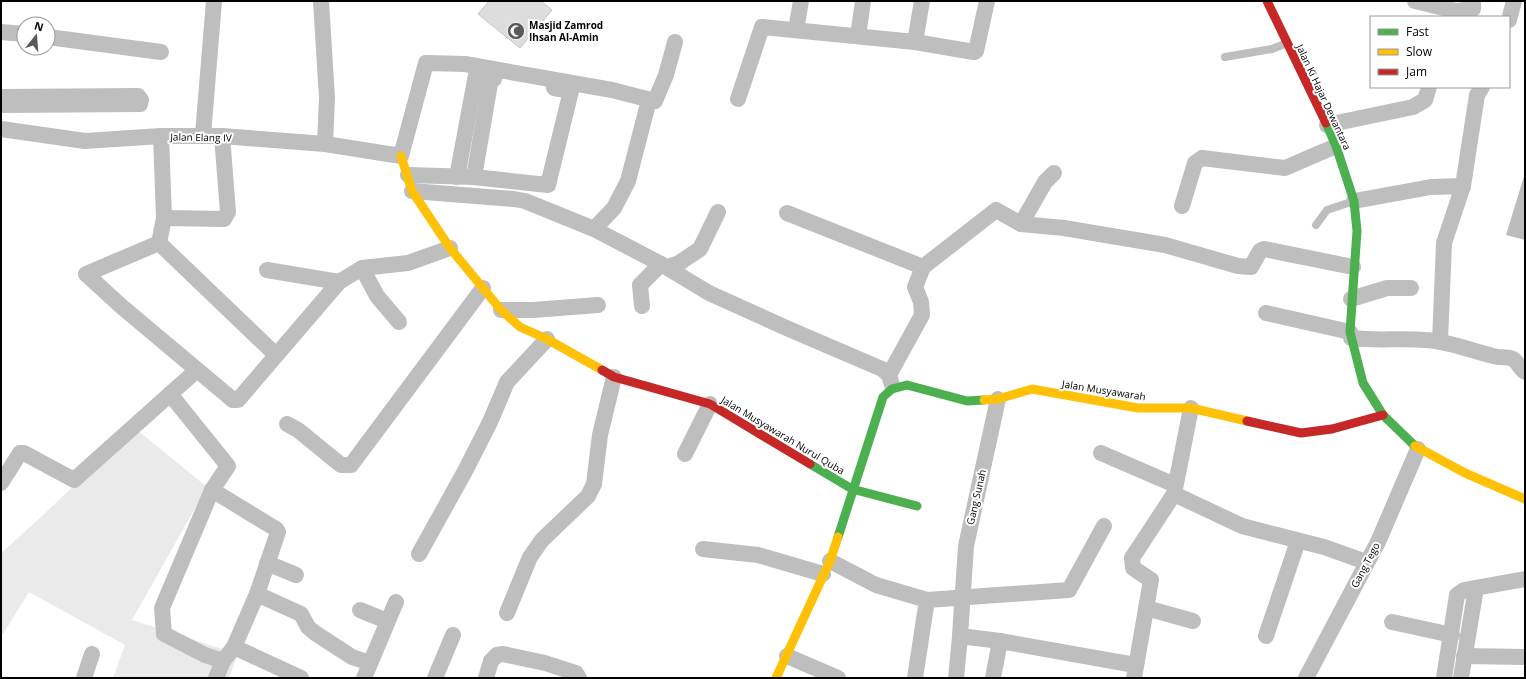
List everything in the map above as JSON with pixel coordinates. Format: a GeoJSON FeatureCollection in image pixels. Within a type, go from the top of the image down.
{"type":"FeatureCollection","features":[{"type":"Feature","properties":{"kind":"street"},"geometry":{"type":"LineString","coordinates":[[203,135],[214,1]]}},
{"type":"Feature","properties":{"kind":"street"},"geometry":{"type":"LineString","coordinates":[[321,1],[327,98],[325,144]]}},
{"type":"Feature","properties":{"kind":"street"},"geometry":{"type":"LineString","coordinates":[[796,30],[801,1]]}},
{"type":"Feature","properties":{"kind":"street"},"geometry":{"type":"LineString","coordinates":[[858,36],[863,1]]}},
{"type":"Feature","properties":{"kind":"street"},"geometry":{"type":"LineString","coordinates":[[915,42],[922,1]]}},
{"type":"Feature","properties":{"kind":"street"},"geometry":{"type":"LineString","coordinates":[[738,100],[762,27],[915,42],[976,52],[987,1]]}},
{"type":"Feature","properties":{"kind":"street","name":"Jalan Ki Hajar Dewantara"},"geometry":{"type":"LineString","coordinates":[[1267,1],[1327,125],[1336,146],[1354,201],[1357,231],[1351,299],[1350,335],[1363,383],[1383,415],[1418,449],[1465,473],[1525,499]]}},
{"type":"Feature","properties":{"kind":"street"},"geometry":{"type":"LineString","coordinates":[[1415,1],[1463,12],[1473,9],[1473,1]]}},
{"type":"Feature","properties":{"kind":"street"},"geometry":{"type":"LineString","coordinates":[[1510,16],[1514,1]]}},
{"type":"Feature","properties":{"kind":"street"},"geometry":{"type":"LineString","coordinates":[[1,32],[16,33]]}},
{"type":"Feature","properties":{"kind":"street"},"geometry":{"type":"LineString","coordinates":[[56,38],[161,52]]}},
{"type":"Feature","properties":{"kind":"street"},"geometry":{"type":"LineString","coordinates":[[401,156],[426,63],[465,64],[612,90],[655,101],[658,97],[666,75],[675,42]]}},
{"type":"Feature","properties":{"kind":"street"},"geometry":{"type":"LineString","coordinates":[[408,175],[457,177],[474,177],[548,185],[571,91],[476,75],[457,177]]}},
{"type":"Feature","properties":{"kind":"street"},"geometry":{"type":"LineString","coordinates":[[474,177],[491,78]]}},
{"type":"Feature","properties":{"kind":"street"},"geometry":{"type":"LineString","coordinates":[[1327,125],[1413,107],[1425,100],[1429,88]]}},
{"type":"Feature","properties":{"kind":"street"},"geometry":{"type":"LineString","coordinates":[[1440,342],[1444,243],[1462,186],[1477,95],[1481,88]]}},
{"type":"Feature","properties":{"kind":"street"},"geometry":{"type":"LineString","coordinates":[[1,97],[138,96],[141,100],[140,104],[1,105]]}},
{"type":"Feature","properties":{"kind":"street"},"geometry":{"type":"LineString","coordinates":[[594,229],[614,208],[628,181],[649,100]]}},
{"type":"Feature","properties":{"kind":"street","name":"Jalan Elang IV"},"geometry":{"type":"LineString","coordinates":[[1,129],[85,142],[161,136],[222,136],[325,144],[401,156]]}},
{"type":"Feature","properties":{"kind":"street"},"geometry":{"type":"LineString","coordinates":[[159,243],[164,218],[161,136]]}},
{"type":"Feature","properties":{"kind":"street"},"geometry":{"type":"LineString","coordinates":[[164,218],[224,219],[226,217],[228,212],[222,136]]}},
{"type":"Feature","properties":{"kind":"street"},"geometry":{"type":"LineString","coordinates":[[1182,206],[1195,163],[1197,160],[1202,158],[1285,168],[1336,146]]}},
{"type":"Feature","properties":{"kind":"street","name":"Jalan Musyawarah Nurul Quba"},"geometry":{"type":"LineString","coordinates":[[401,156],[412,191],[450,248],[501,310],[520,327],[547,338],[614,377],[710,404],[852,489],[917,506]]}},
{"type":"Feature","properties":{"kind":"street"},"geometry":{"type":"LineString","coordinates":[[1021,224],[1045,182],[1054,173]]}},
{"type":"Feature","properties":{"kind":"street"},"geometry":{"type":"LineString","coordinates":[[1354,201],[1431,187],[1462,186]]}},
{"type":"Feature","properties":{"kind":"street"},"geometry":{"type":"LineString","coordinates":[[412,191],[520,200],[594,229],[664,266],[709,293],[882,369],[891,382]]}},
{"type":"Feature","properties":{"kind":"street"},"geometry":{"type":"LineString","coordinates":[[776,678],[827,568],[883,397],[922,315],[921,302],[915,287],[924,267],[996,210],[1021,224],[1064,228],[1165,245],[1238,266],[1251,267],[1260,251],[1264,249],[1354,267]]}},
{"type":"Feature","properties":{"kind":"street"},"geometry":{"type":"LineString","coordinates":[[642,306],[640,285],[664,266],[679,264],[700,250],[718,212]]}},
{"type":"Feature","properties":{"kind":"street"},"geometry":{"type":"LineString","coordinates":[[787,213],[924,267]]}},
{"type":"Feature","properties":{"kind":"street"},"geometry":{"type":"LineString","coordinates":[[159,243],[276,355]]}},
{"type":"Feature","properties":{"kind":"street"},"geometry":{"type":"LineString","coordinates":[[159,243],[86,274],[120,306],[233,400],[238,400],[339,282],[362,268],[408,263],[450,248]]}},
{"type":"Feature","properties":{"kind":"street"},"geometry":{"type":"LineString","coordinates":[[362,268],[377,296],[399,322]]}},
{"type":"Feature","properties":{"kind":"street"},"geometry":{"type":"LineString","coordinates":[[267,270],[339,282]]}},
{"type":"Feature","properties":{"kind":"street"},"geometry":{"type":"LineString","coordinates":[[287,424],[298,430],[341,465],[351,465],[483,288]]}},
{"type":"Feature","properties":{"kind":"street"},"geometry":{"type":"LineString","coordinates":[[1351,299],[1387,288],[1411,288]]}},
{"type":"Feature","properties":{"kind":"street"},"geometry":{"type":"LineString","coordinates":[[501,310],[532,310],[598,305]]}},
{"type":"Feature","properties":{"kind":"street"},"geometry":{"type":"LineString","coordinates":[[1266,313],[1364,340],[1426,340],[1440,342],[1499,358],[1509,358],[1514,360],[1525,372]]}},
{"type":"Feature","properties":{"kind":"street"},"geometry":{"type":"LineString","coordinates":[[419,554],[490,422],[507,382],[547,338]]}},
{"type":"Feature","properties":{"kind":"street"},"geometry":{"type":"LineString","coordinates":[[1,483],[20,453],[74,480],[197,370]]}},
{"type":"Feature","properties":{"kind":"street"},"geometry":{"type":"LineString","coordinates":[[508,613],[530,557],[542,540],[588,496],[593,488],[600,435],[614,377]]}},
{"type":"Feature","properties":{"kind":"street","name":"Jalan Musyawarah"},"geometry":{"type":"LineString","coordinates":[[891,382],[967,401],[998,399],[1032,390],[1138,408],[1191,408],[1301,433],[1332,429],[1383,415]]}},
{"type":"Feature","properties":{"kind":"street"},"geometry":{"type":"LineString","coordinates":[[170,394],[228,466],[212,490],[162,608],[165,635],[205,655],[223,661]]}},
{"type":"Feature","properties":{"kind":"street","name":"Gang Sunah"},"geometry":{"type":"LineString","coordinates":[[956,678],[966,546],[998,399]]}},
{"type":"Feature","properties":{"kind":"street"},"geometry":{"type":"LineString","coordinates":[[685,454],[710,404]]}},
{"type":"Feature","properties":{"kind":"street"},"geometry":{"type":"LineString","coordinates":[[960,636],[1000,641],[1135,671],[1151,580],[1133,568],[1132,558],[1174,489],[1191,408]]}},
{"type":"Feature","properties":{"kind":"street","name":"Gang Tego"},"geometry":{"type":"LineString","coordinates":[[1306,678],[1366,562],[1378,542],[1418,449]]}},
{"type":"Feature","properties":{"kind":"street"},"geometry":{"type":"LineString","coordinates":[[1101,453],[1174,489],[1242,526],[1324,547],[1366,562]]}},
{"type":"Feature","properties":{"kind":"street"},"geometry":{"type":"LineString","coordinates":[[212,490],[278,530],[257,594],[234,647],[223,661],[216,678]]}},
{"type":"Feature","properties":{"kind":"street"},"geometry":{"type":"LineString","coordinates":[[703,549],[758,555],[827,568],[876,585],[927,600],[1069,590],[1104,526]]}},
{"type":"Feature","properties":{"kind":"street"},"geometry":{"type":"LineString","coordinates":[[1266,636],[1298,541]]}},
{"type":"Feature","properties":{"kind":"street"},"geometry":{"type":"LineString","coordinates":[[267,563],[296,575]]}},
{"type":"Feature","properties":{"kind":"street"},"geometry":{"type":"LineString","coordinates":[[1444,678],[1452,635],[1457,595],[1464,590],[1525,579]]}},
{"type":"Feature","properties":{"kind":"street"},"geometry":{"type":"LineString","coordinates":[[1460,678],[1476,588]]}},
{"type":"Feature","properties":{"kind":"street"},"geometry":{"type":"LineString","coordinates":[[257,594],[301,614],[308,627],[315,634],[352,657],[370,663]]}},
{"type":"Feature","properties":{"kind":"street"},"geometry":{"type":"LineString","coordinates":[[915,678],[927,600]]}},
{"type":"Feature","properties":{"kind":"street"},"geometry":{"type":"LineString","coordinates":[[364,678],[396,602]]}},
{"type":"Feature","properties":{"kind":"street"},"geometry":{"type":"LineString","coordinates":[[1146,608],[1193,621]]}},
{"type":"Feature","properties":{"kind":"street"},"geometry":{"type":"LineString","coordinates":[[360,610],[388,621]]}},
{"type":"Feature","properties":{"kind":"street"},"geometry":{"type":"LineString","coordinates":[[1392,622],[1452,635]]}},
{"type":"Feature","properties":{"kind":"street"},"geometry":{"type":"LineString","coordinates":[[435,678],[453,635]]}},
{"type":"Feature","properties":{"kind":"street"},"geometry":{"type":"LineString","coordinates":[[993,678],[1000,641]]}},
{"type":"Feature","properties":{"kind":"street"},"geometry":{"type":"LineString","coordinates":[[234,647],[301,678]]}},
{"type":"Feature","properties":{"kind":"street"},"geometry":{"type":"LineString","coordinates":[[84,678],[92,654]]}},
{"type":"Feature","properties":{"kind":"street"},"geometry":{"type":"LineString","coordinates":[[486,678],[492,661],[497,655],[503,654],[545,663],[576,673],[579,678]]}},
{"type":"Feature","properties":{"kind":"street"},"geometry":{"type":"LineString","coordinates":[[787,656],[838,678]]}},
{"type":"Feature","properties":{"kind":"street"},"geometry":{"type":"LineString","coordinates":[[1464,656],[1525,657]]}},
{"type":"Feature","properties":{"kind":"lane"},"geometry":{"type":"LineString","coordinates":[[1225,57],[1272,49],[1287,43]]}},
{"type":"Feature","properties":{"kind":"lane"},"geometry":{"type":"LineString","coordinates":[[1316,225],[1327,210],[1354,201]]}},
{"type":"Feature","properties":{"kind":"shaded area"},"geometry":{"type":"Polygon","coordinates":[[[1525,173],[1525,240],[1506,235],[1525,173]]]}},
{"type":"Feature","properties":{"kind":"shaded area"},"geometry":{"type":"Polygon","coordinates":[[[136,429],[207,487],[132,620],[238,654],[229,678],[113,678],[125,645],[29,592],[3,634],[1,634],[1,553],[136,429]]]}},
{"type":"Feature","properties":{"kind":"building","name":"Masjid Zamrod Ihsan Al-Amin"},"geometry":{"type":"Polygon","coordinates":[[[489,1],[541,1],[552,10],[520,48],[478,14],[489,1]]]}},
{"type":"Feature","properties":{"kind":"traffic: fast"},"geometry":{"type":"LineString","coordinates":[[1326,123],[1336,146],[1354,201],[1357,231],[1350,332],[1363,383],[1383,415],[1415,446]]}},
{"type":"Feature","properties":{"kind":"traffic: fast"},"geometry":{"type":"LineString","coordinates":[[838,537],[883,397],[892,389],[907,385],[967,401],[984,400]]}},
{"type":"Feature","properties":{"kind":"traffic: fast"},"geometry":{"type":"LineString","coordinates":[[810,464],[852,489],[917,506]]}},
{"type":"Feature","properties":{"kind":"traffic: slow"},"geometry":{"type":"LineString","coordinates":[[401,156],[412,191],[450,248],[501,310],[520,327],[547,339],[602,370]]}},
{"type":"Feature","properties":{"kind":"traffic: slow"},"geometry":{"type":"LineString","coordinates":[[984,400],[998,399],[1032,389],[1138,408],[1191,408],[1247,421]]}},
{"type":"Feature","properties":{"kind":"traffic: slow"},"geometry":{"type":"LineString","coordinates":[[1415,446],[1465,473],[1525,499]]}},
{"type":"Feature","properties":{"kind":"traffic: slow"},"geometry":{"type":"LineString","coordinates":[[776,678],[830,561],[838,537]]}},
{"type":"Feature","properties":{"kind":"traffic: jam"},"geometry":{"type":"LineString","coordinates":[[1267,1],[1326,123]]}},
{"type":"Feature","properties":{"kind":"traffic: jam"},"geometry":{"type":"LineString","coordinates":[[602,370],[614,377],[710,404],[810,464]]}},
{"type":"Feature","properties":{"kind":"traffic: jam"},"geometry":{"type":"LineString","coordinates":[[1247,421],[1301,433],[1332,429],[1383,415]]}},
{"type":"Feature","properties":{"kind":"place","name":"Masjid Zamrod Ihsan Al-Amin"},"geometry":{"type":"Point","coordinates":[516,31]}}]}
